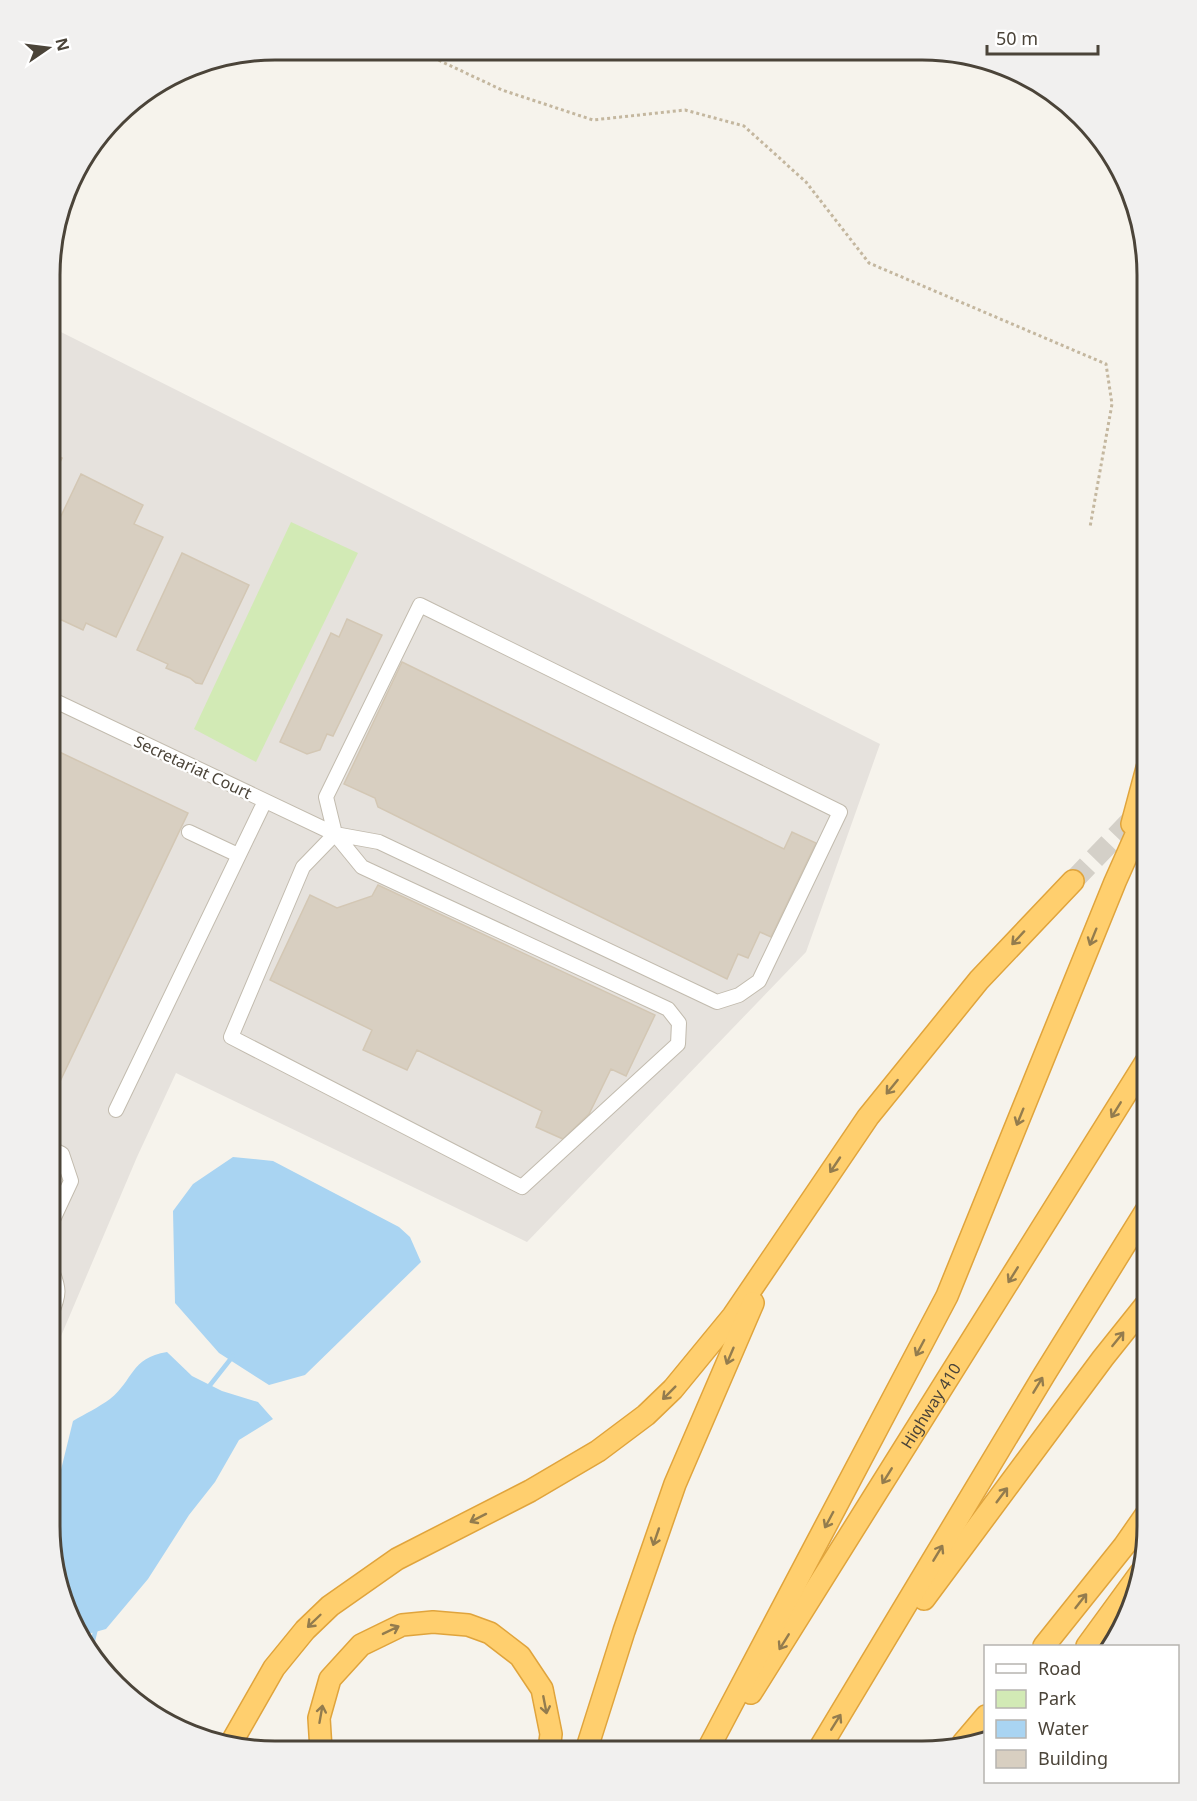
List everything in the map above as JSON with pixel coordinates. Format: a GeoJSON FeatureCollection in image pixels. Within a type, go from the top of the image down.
{"type":"FeatureCollection","features":[{"type":"Feature","properties":{"kind":"highway"},"geometry":{"type":"LineString","coordinates":[[1115,882],[1137,804]]}},
{"type":"Feature","properties":{"kind":"highway"},"geometry":{"type":"LineString","coordinates":[[712,1741],[947,1296],[1137,832]]}},
{"type":"Feature","properties":{"kind":"highway"},"geometry":{"type":"LineString","coordinates":[[234,1737],[274,1668],[305,1630],[330,1606],[397,1559],[530,1491],[588,1457],[646,1414],[673,1389],[726,1325],[868,1117],[979,980],[1073,880]]}},
{"type":"Feature","properties":{"kind":"highway","name":"Highway 410"},"geometry":{"type":"LineString","coordinates":[[721,1741],[1137,1076]]}},
{"type":"Feature","properties":{"kind":"highway"},"geometry":{"type":"LineString","coordinates":[[824,1741],[1044,1375],[1137,1225]]}},
{"type":"Feature","properties":{"kind":"highway"},"geometry":{"type":"LineString","coordinates":[[589,1741],[675,1484],[769,1264]]}},
{"type":"Feature","properties":{"kind":"highway"},"geometry":{"type":"LineString","coordinates":[[854,1694],[1137,1316]]}},
{"type":"Feature","properties":{"kind":"highway"},"geometry":{"type":"LineString","coordinates":[[1046,1645],[1137,1527]]}},
{"type":"Feature","properties":{"kind":"highway"},"geometry":{"type":"LineString","coordinates":[[1088,1645],[1127,1591]]}},
{"type":"Feature","properties":{"kind":"highway"},"geometry":{"type":"LineString","coordinates":[[320,1741],[319,1718],[330,1679],[361,1645],[402,1625],[433,1622],[468,1625],[490,1633],[520,1656],[542,1689],[551,1734],[550,1741]]}},
{"type":"Feature","properties":{"kind":"highway"},"geometry":{"type":"LineString","coordinates":[[969,1736],[984,1718]]}},
{"type":"Feature","properties":{"kind":"street"},"geometry":{"type":"LineString","coordinates":[[335,834],[303,867],[231,1037],[522,1187],[678,1044],[679,1023],[668,1009],[362,867],[335,834],[326,797],[420,605],[840,812],[759,981],[739,995],[717,1002],[379,842],[335,834]]}},
{"type":"Feature","properties":{"kind":"street","name":"Secretariat Court"},"geometry":{"type":"LineString","coordinates":[[60,703],[335,834]]}},
{"type":"Feature","properties":{"kind":"street"},"geometry":{"type":"LineString","coordinates":[[116,1110],[265,801]]}},
{"type":"Feature","properties":{"kind":"street"},"geometry":{"type":"LineString","coordinates":[[189,832],[238,855]]}},
{"type":"Feature","properties":{"kind":"street"},"geometry":{"type":"LineString","coordinates":[[60,1153],[71,1181],[60,1205]]}},
{"type":"Feature","properties":{"kind":"path"},"geometry":{"type":"LineString","coordinates":[[438,60],[502,90],[593,120],[685,110],[744,126],[806,182],[869,263],[1106,364],[1113,404],[1090,528]]}},
{"type":"Feature","properties":{"kind":"shaded area"},"geometry":{"type":"Polygon","coordinates":[[[60,332],[880,744],[806,952],[527,1242],[176,1073],[137,1157],[60,1338],[60,332]]]}},
{"type":"Feature","properties":{"kind":"green space"},"geometry":{"type":"Polygon","coordinates":[[[291,522],[358,553],[256,762],[194,729],[291,522]]]}},
{"type":"Feature","properties":{"kind":"water"},"geometry":{"type":"Polygon","coordinates":[[[233,1157],[273,1161],[399,1227],[410,1237],[421,1262],[305,1375],[269,1385],[219,1353],[175,1303],[173,1211],[193,1184],[233,1157]]]}},
{"type":"Feature","properties":{"kind":"water"},"geometry":{"type":"Polygon","coordinates":[[[167,1352],[192,1376],[222,1391],[258,1402],[273,1419],[239,1440],[215,1482],[189,1515],[148,1579],[106,1629],[89,1634],[76,1608],[64,1568],[60,1540],[60,1474],[73,1421],[110,1399],[139,1364],[155,1355],[167,1352]]]}},
{"type":"Feature","properties":{"kind":"building"},"geometry":{"type":"Polygon","coordinates":[[[81,474],[143,505],[134,524],[163,537],[116,637],[86,623],[83,630],[60,619],[60,518],[81,474]]]}},
{"type":"Feature","properties":{"kind":"building"},"geometry":{"type":"Polygon","coordinates":[[[182,553],[249,585],[202,684],[166,668],[168,664],[137,650],[182,553]]]}},
{"type":"Feature","properties":{"kind":"building"},"geometry":{"type":"Polygon","coordinates":[[[347,619],[382,635],[333,736],[327,734],[320,750],[307,754],[280,742],[331,633],[339,637],[347,619]]]}},
{"type":"Feature","properties":{"kind":"building"},"geometry":{"type":"Polygon","coordinates":[[[402,662],[784,849],[792,832],[816,843],[771,937],[760,932],[748,958],[738,954],[727,979],[378,807],[375,798],[344,784],[402,662]]]}},
{"type":"Feature","properties":{"kind":"building"},"geometry":{"type":"Polygon","coordinates":[[[60,752],[188,813],[60,1081],[60,752]]]}},
{"type":"Feature","properties":{"kind":"building"},"geometry":{"type":"Polygon","coordinates":[[[378,885],[655,1015],[626,1076],[611,1069],[589,1114],[563,1139],[536,1127],[542,1111],[417,1050],[407,1070],[363,1050],[372,1030],[270,980],[310,895],[337,908],[372,896],[378,885]]]}},
{"type":"Feature","properties":{"kind":"waterway"},"geometry":{"type":"LineString","coordinates":[[207,1389],[233,1356]]}},
{"type":"Feature","properties":{"kind":"waterway"},"geometry":{"type":"LineString","coordinates":[[93,1640],[96,1628]]}},
{"type":"Feature","properties":{"kind":"tunnel"},"geometry":{"type":"LineString","coordinates":[[1073,881],[1137,814]]}}]}
